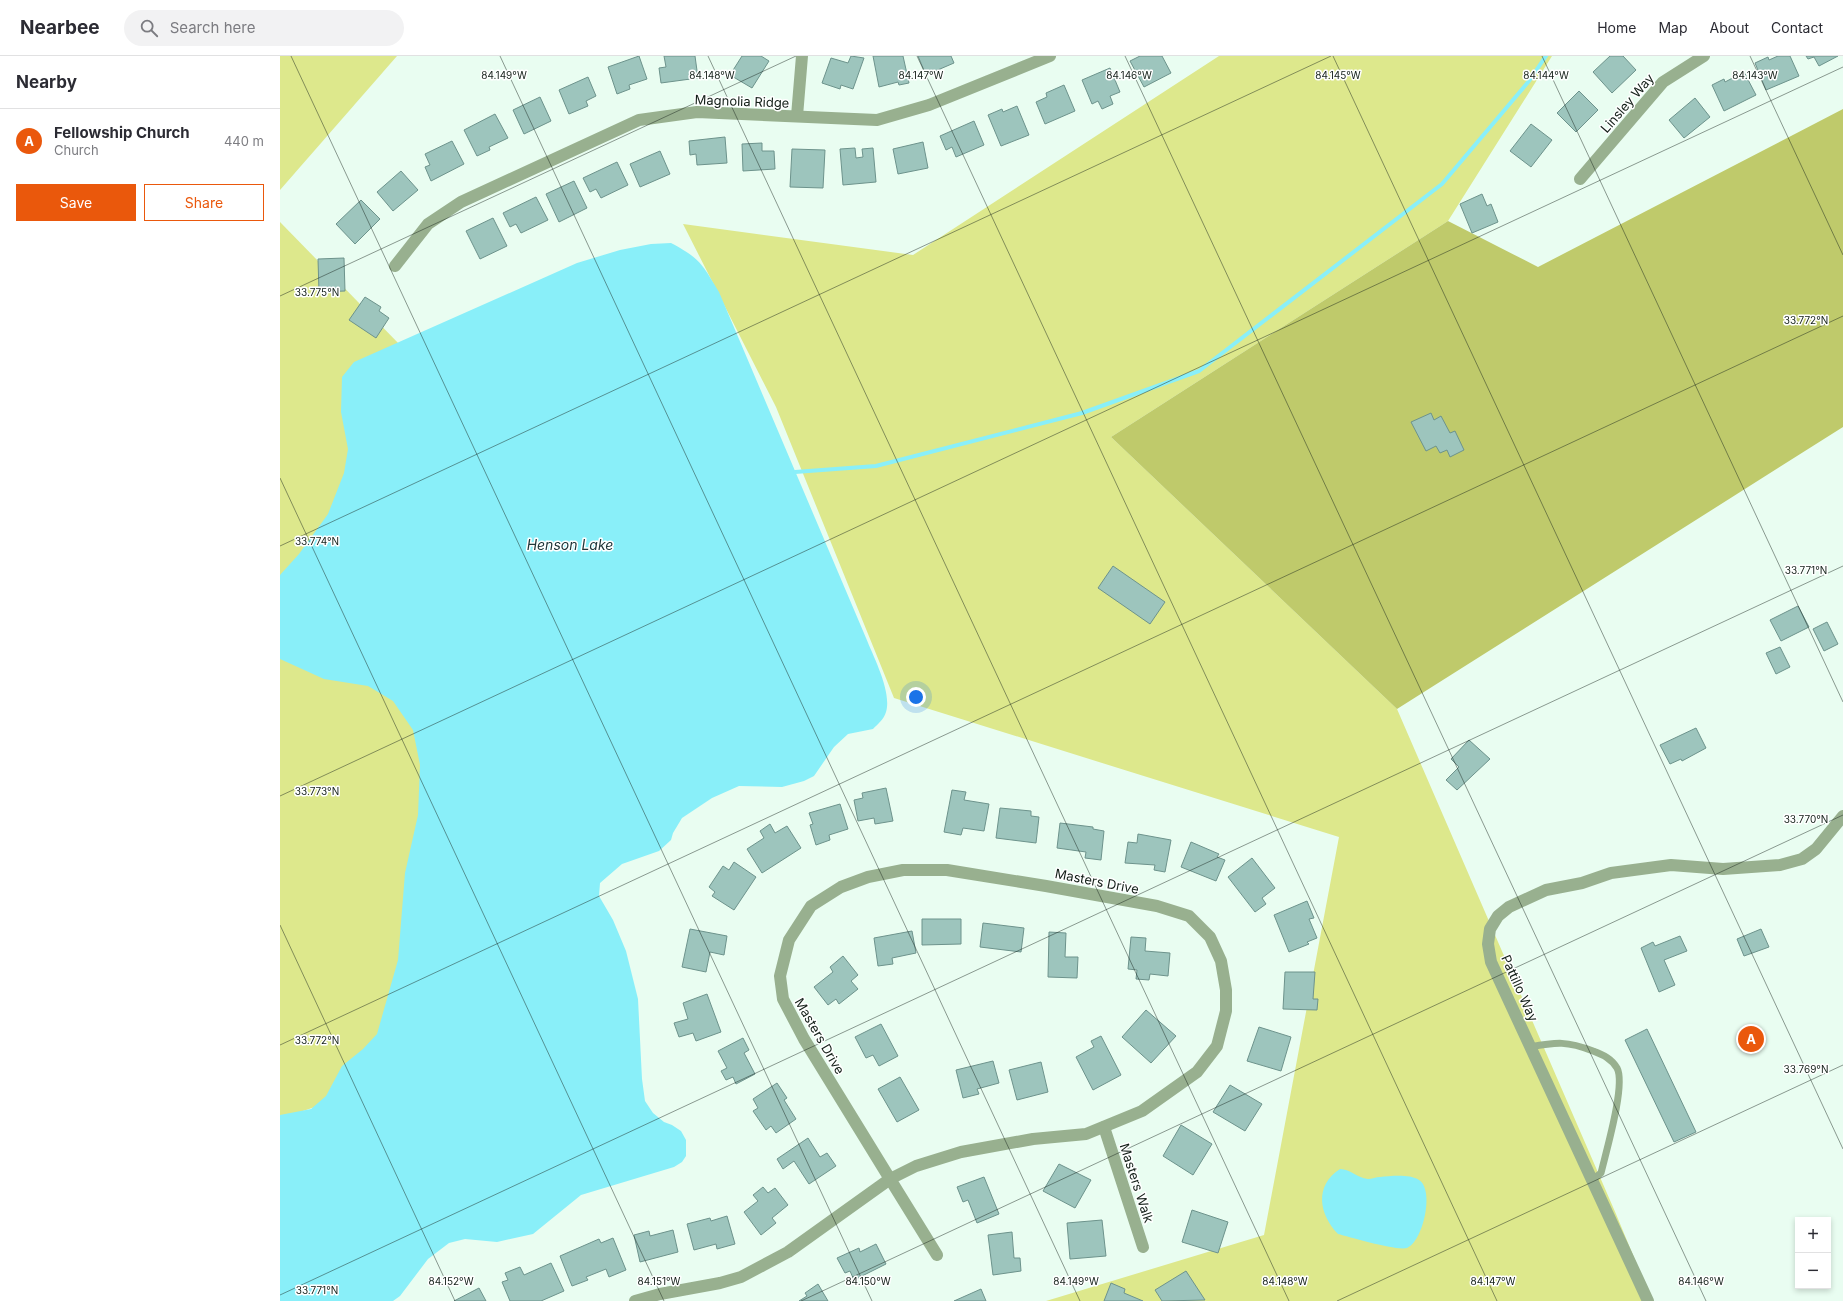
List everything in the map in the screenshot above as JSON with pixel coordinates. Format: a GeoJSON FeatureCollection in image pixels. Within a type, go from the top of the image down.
{"type":"FeatureCollection","features":[{"type":"Feature","properties":{"kind":"street"},"geometry":{"type":"LineString","coordinates":[[797,116],[802,56]]}},
{"type":"Feature","properties":{"kind":"street","name":"Magnolia Ridge"},"geometry":{"type":"LineString","coordinates":[[395,266],[428,224],[461,202],[639,120],[696,112],[877,120],[929,105],[1050,56]]}},
{"type":"Feature","properties":{"kind":"street","name":"Linsley Way"},"geometry":{"type":"LineString","coordinates":[[1580,179],[1663,82],[1704,56]]}},
{"type":"Feature","properties":{"kind":"street","name":"Pattillo Way"},"geometry":{"type":"LineString","coordinates":[[1648,1301],[1491,962],[1488,944],[1490,929],[1498,916],[1510,907],[1546,890],[1582,883],[1611,873],[1672,865],[1723,869],[1780,865],[1802,859],[1816,849],[1843,816]]}},
{"type":"Feature","properties":{"kind":"street","name":"Masters Drive"},"geometry":{"type":"LineString","coordinates":[[635,1301],[660,1294],[720,1283],[741,1277],[788,1252],[890,1179],[916,1166],[961,1152],[1033,1139],[1086,1134],[1142,1111],[1197,1072],[1217,1046],[1226,1011],[1226,990],[1221,961],[1210,937],[1189,916],[1157,906],[947,870],[903,870],[868,877],[841,887],[811,906],[789,940],[780,976],[783,999],[804,1039],[890,1179],[937,1255]]}},
{"type":"Feature","properties":{"kind":"street","name":"Masters Walk"},"geometry":{"type":"LineString","coordinates":[[1104,1127],[1143,1247]]}},
{"type":"Feature","properties":{"kind":"lane"},"geometry":{"type":"LineString","coordinates":[[1530,1047],[1556,1042],[1577,1045],[1608,1057],[1617,1069],[1620,1078],[1618,1097],[1601,1173],[1592,1180]]}},
{"type":"Feature","properties":{"kind":"green space"},"geometry":{"type":"Polygon","coordinates":[[[280,56],[397,56],[280,190],[280,56]]]}},
{"type":"Feature","properties":{"kind":"green space"},"geometry":{"type":"Polygon","coordinates":[[[1219,56],[1552,56],[1448,221],[1111,437],[1397,709],[1616,1214],[1652,1301],[1046,1301],[1264,1235],[1339,837],[894,698],[776,407],[683,224],[913,255],[1219,56]]]}},
{"type":"Feature","properties":{"kind":"green space"},"geometry":{"type":"Polygon","coordinates":[[[1843,109],[1843,427],[1397,709],[1111,437],[1448,221],[1538,267],[1843,109]]]}},
{"type":"Feature","properties":{"kind":"green space"},"geometry":{"type":"Polygon","coordinates":[[[280,222],[401,346],[342,509],[280,596],[280,222]]]}},
{"type":"Feature","properties":{"kind":"green space"},"geometry":{"type":"Polygon","coordinates":[[[280,637],[401,691],[445,730],[432,972],[354,1094],[288,1116],[280,1121],[280,637]]]}},
{"type":"Feature","properties":{"kind":"water","name":"Henson Lake"},"geometry":{"type":"Polygon","coordinates":[[[671,243],[689,253],[700,263],[719,292],[881,675],[887,695],[885,715],[873,729],[848,734],[834,747],[814,776],[804,781],[782,787],[739,786],[712,798],[682,818],[673,833],[671,840],[659,851],[622,864],[600,883],[599,896],[613,920],[626,951],[638,999],[642,1079],[645,1101],[653,1113],[664,1122],[681,1131],[686,1140],[686,1156],[682,1162],[674,1167],[581,1195],[533,1234],[497,1242],[465,1239],[449,1243],[428,1259],[400,1296],[393,1301],[280,1301],[280,1115],[311,1109],[326,1096],[342,1066],[363,1049],[377,1034],[398,960],[405,873],[418,815],[420,765],[413,730],[393,701],[368,686],[324,679],[280,659],[280,575],[299,554],[328,514],[344,473],[348,449],[341,412],[342,377],[354,362],[577,263],[620,250],[651,244],[671,243]]]}},
{"type":"Feature","properties":{"kind":"water"},"geometry":{"type":"Polygon","coordinates":[[[1340,1169],[1347,1170],[1368,1179],[1400,1176],[1411,1177],[1419,1180],[1424,1186],[1426,1194],[1425,1216],[1418,1236],[1413,1244],[1407,1248],[1393,1248],[1338,1234],[1327,1218],[1323,1209],[1322,1200],[1326,1184],[1340,1169]]]}},
{"type":"Feature","properties":{"kind":"building"},"geometry":{"type":"Polygon","coordinates":[[[639,56],[647,79],[629,85],[630,89],[617,94],[608,67],[639,56]]]}},
{"type":"Feature","properties":{"kind":"building"},"geometry":{"type":"Polygon","coordinates":[[[664,56],[695,56],[698,78],[661,83],[659,68],[666,67],[664,56]]]}},
{"type":"Feature","properties":{"kind":"building"},"geometry":{"type":"Polygon","coordinates":[[[742,56],[761,56],[769,61],[752,88],[730,75],[742,56]]]}},
{"type":"Feature","properties":{"kind":"building"},"geometry":{"type":"Polygon","coordinates":[[[851,56],[864,58],[853,89],[841,85],[840,89],[822,83],[831,58],[848,63],[851,56]]]}},
{"type":"Feature","properties":{"kind":"building"},"geometry":{"type":"Polygon","coordinates":[[[873,56],[903,56],[909,83],[899,85],[898,82],[879,87],[873,56]]]}},
{"type":"Feature","properties":{"kind":"building"},"geometry":{"type":"Polygon","coordinates":[[[918,56],[951,56],[954,63],[926,75],[918,56]]]}},
{"type":"Feature","properties":{"kind":"building"},"geometry":{"type":"Polygon","coordinates":[[[1140,56],[1162,56],[1171,73],[1144,87],[1130,61],[1140,56]]]}},
{"type":"Feature","properties":{"kind":"building"},"geometry":{"type":"Polygon","coordinates":[[[1610,56],[1623,56],[1636,70],[1612,93],[1593,72],[1610,56]]]}},
{"type":"Feature","properties":{"kind":"building"},"geometry":{"type":"Polygon","coordinates":[[[1778,56],[1790,56],[1799,76],[1766,90],[1755,63],[1768,57],[1769,60],[1778,56]]]}},
{"type":"Feature","properties":{"kind":"building"},"geometry":{"type":"Polygon","coordinates":[[[1806,56],[1838,56],[1819,66],[1814,57],[1808,59],[1806,56]]]}},
{"type":"Feature","properties":{"kind":"building"},"geometry":{"type":"Polygon","coordinates":[[[1110,68],[1120,92],[1110,96],[1113,104],[1102,109],[1098,101],[1092,104],[1082,80],[1110,68]]]}},
{"type":"Feature","properties":{"kind":"building"},"geometry":{"type":"Polygon","coordinates":[[[1744,72],[1756,95],[1724,111],[1712,85],[1724,79],[1725,82],[1744,72]]]}},
{"type":"Feature","properties":{"kind":"building"},"geometry":{"type":"Polygon","coordinates":[[[588,77],[596,96],[586,101],[588,106],[569,114],[559,90],[588,77]]]}},
{"type":"Feature","properties":{"kind":"building"},"geometry":{"type":"Polygon","coordinates":[[[1064,85],[1075,111],[1045,124],[1036,102],[1047,97],[1046,93],[1064,85]]]}},
{"type":"Feature","properties":{"kind":"building"},"geometry":{"type":"Polygon","coordinates":[[[1579,91],[1598,110],[1576,132],[1557,113],[1579,91]]]}},
{"type":"Feature","properties":{"kind":"building"},"geometry":{"type":"Polygon","coordinates":[[[540,97],[551,121],[524,134],[513,110],[540,97]]]}},
{"type":"Feature","properties":{"kind":"building"},"geometry":{"type":"Polygon","coordinates":[[[1695,98],[1710,117],[1684,138],[1669,120],[1695,98]]]}},
{"type":"Feature","properties":{"kind":"building"},"geometry":{"type":"Polygon","coordinates":[[[1017,106],[1029,135],[1001,146],[988,115],[1002,109],[1003,112],[1017,106]]]}},
{"type":"Feature","properties":{"kind":"building"},"geometry":{"type":"Polygon","coordinates":[[[495,114],[508,138],[489,147],[490,150],[477,156],[464,130],[495,114]]]}},
{"type":"Feature","properties":{"kind":"building"},"geometry":{"type":"Polygon","coordinates":[[[974,121],[984,145],[956,157],[952,147],[946,150],[940,136],[974,121]]]}},
{"type":"Feature","properties":{"kind":"building"},"geometry":{"type":"Polygon","coordinates":[[[1531,124],[1552,140],[1531,167],[1510,151],[1531,124]]]}},
{"type":"Feature","properties":{"kind":"building"},"geometry":{"type":"Polygon","coordinates":[[[725,137],[727,163],[697,165],[696,154],[690,155],[689,141],[725,137]]]}},
{"type":"Feature","properties":{"kind":"building"},"geometry":{"type":"Polygon","coordinates":[[[452,141],[464,164],[431,181],[425,167],[430,165],[425,154],[452,141]]]}},
{"type":"Feature","properties":{"kind":"building"},"geometry":{"type":"Polygon","coordinates":[[[923,142],[928,168],[898,174],[893,149],[923,142]]]}},
{"type":"Feature","properties":{"kind":"building"},"geometry":{"type":"Polygon","coordinates":[[[762,143],[762,151],[774,151],[775,169],[743,171],[742,144],[762,143]]]}},
{"type":"Feature","properties":{"kind":"building"},"geometry":{"type":"Polygon","coordinates":[[[855,148],[856,158],[863,157],[862,149],[873,148],[876,182],[843,185],[840,149],[855,148]]]}},
{"type":"Feature","properties":{"kind":"building"},"geometry":{"type":"Polygon","coordinates":[[[792,149],[825,150],[823,188],[790,187],[792,149]]]}},
{"type":"Feature","properties":{"kind":"building"},"geometry":{"type":"Polygon","coordinates":[[[660,151],[670,174],[640,187],[630,164],[660,151]]]}},
{"type":"Feature","properties":{"kind":"building"},"geometry":{"type":"Polygon","coordinates":[[[617,162],[628,185],[601,198],[596,189],[590,192],[583,178],[617,162]]]}},
{"type":"Feature","properties":{"kind":"building"},"geometry":{"type":"Polygon","coordinates":[[[401,171],[418,190],[393,211],[377,192],[401,171]]]}},
{"type":"Feature","properties":{"kind":"building"},"geometry":{"type":"Polygon","coordinates":[[[574,181],[587,208],[559,222],[546,194],[574,181]]]}},
{"type":"Feature","properties":{"kind":"building"},"geometry":{"type":"Polygon","coordinates":[[[1482,194],[1487,206],[1491,204],[1498,222],[1472,233],[1460,204],[1482,194]]]}},
{"type":"Feature","properties":{"kind":"building"},"geometry":{"type":"Polygon","coordinates":[[[536,197],[548,220],[521,233],[516,224],[510,227],[503,213],[536,197]]]}},
{"type":"Feature","properties":{"kind":"building"},"geometry":{"type":"Polygon","coordinates":[[[361,200],[380,219],[355,244],[336,224],[361,200]]]}},
{"type":"Feature","properties":{"kind":"building"},"geometry":{"type":"Polygon","coordinates":[[[493,218],[507,246],[480,259],[466,231],[493,218]]]}},
{"type":"Feature","properties":{"kind":"building"},"geometry":{"type":"Polygon","coordinates":[[[344,258],[345,291],[319,292],[318,259],[344,258]]]}},
{"type":"Feature","properties":{"kind":"building"},"geometry":{"type":"Polygon","coordinates":[[[365,297],[381,307],[379,311],[389,318],[376,338],[349,320],[365,297]]]}},
{"type":"Feature","properties":{"kind":"building"},"geometry":{"type":"Polygon","coordinates":[[[1431,413],[1434,420],[1441,416],[1450,433],[1455,431],[1464,450],[1450,457],[1447,450],[1440,453],[1436,446],[1426,451],[1411,422],[1431,413]]]}},
{"type":"Feature","properties":{"kind":"building"},"geometry":{"type":"Polygon","coordinates":[[[1113,566],[1165,602],[1150,624],[1098,588],[1113,566]]]}},
{"type":"Feature","properties":{"kind":"building"},"geometry":{"type":"Polygon","coordinates":[[[1798,606],[1809,627],[1781,641],[1770,620],[1798,606]]]}},
{"type":"Feature","properties":{"kind":"building"},"geometry":{"type":"Polygon","coordinates":[[[1827,622],[1838,644],[1824,651],[1813,629],[1827,622]]]}},
{"type":"Feature","properties":{"kind":"building"},"geometry":{"type":"Polygon","coordinates":[[[1780,647],[1790,667],[1776,674],[1766,653],[1780,647]]]}},
{"type":"Feature","properties":{"kind":"building"},"geometry":{"type":"Polygon","coordinates":[[[1696,728],[1706,748],[1682,761],[1681,759],[1670,764],[1660,745],[1696,728]]]}},
{"type":"Feature","properties":{"kind":"building"},"geometry":{"type":"Polygon","coordinates":[[[1469,740],[1490,759],[1457,790],[1446,780],[1459,767],[1451,759],[1469,740]]]}},
{"type":"Feature","properties":{"kind":"building"},"geometry":{"type":"Polygon","coordinates":[[[886,788],[893,821],[875,824],[874,818],[858,821],[854,800],[863,798],[862,793],[886,788]]]}},
{"type":"Feature","properties":{"kind":"building"},"geometry":{"type":"Polygon","coordinates":[[[952,790],[966,792],[964,800],[989,804],[984,831],[963,828],[961,835],[944,832],[952,790]]]}},
{"type":"Feature","properties":{"kind":"building"},"geometry":{"type":"Polygon","coordinates":[[[840,804],[848,829],[829,835],[830,840],[816,845],[810,825],[813,824],[809,813],[840,804]]]}},
{"type":"Feature","properties":{"kind":"building"},"geometry":{"type":"Polygon","coordinates":[[[1000,808],[1031,811],[1031,816],[1039,817],[1036,843],[996,838],[1000,808]]]}},
{"type":"Feature","properties":{"kind":"building"},"geometry":{"type":"Polygon","coordinates":[[[1060,823],[1093,827],[1093,829],[1104,831],[1101,860],[1085,858],[1086,852],[1057,848],[1060,823]]]}},
{"type":"Feature","properties":{"kind":"building"},"geometry":{"type":"Polygon","coordinates":[[[770,824],[775,833],[787,826],[801,848],[762,873],[747,849],[764,838],[760,831],[770,824]]]}},
{"type":"Feature","properties":{"kind":"building"},"geometry":{"type":"Polygon","coordinates":[[[1138,834],[1171,840],[1165,872],[1154,870],[1155,865],[1125,863],[1128,842],[1137,843],[1138,834]]]}},
{"type":"Feature","properties":{"kind":"building"},"geometry":{"type":"Polygon","coordinates":[[[1191,842],[1219,854],[1217,857],[1225,860],[1216,881],[1181,867],[1191,842]]]}},
{"type":"Feature","properties":{"kind":"building"},"geometry":{"type":"Polygon","coordinates":[[[1252,858],[1275,888],[1262,898],[1266,904],[1255,912],[1228,877],[1252,858]]]}},
{"type":"Feature","properties":{"kind":"building"},"geometry":{"type":"Polygon","coordinates":[[[734,862],[756,877],[734,910],[712,896],[715,892],[709,887],[723,866],[729,870],[734,862]]]}},
{"type":"Feature","properties":{"kind":"building"},"geometry":{"type":"Polygon","coordinates":[[[1307,901],[1314,918],[1309,919],[1317,938],[1307,942],[1309,944],[1289,952],[1274,915],[1307,901]]]}},
{"type":"Feature","properties":{"kind":"building"},"geometry":{"type":"Polygon","coordinates":[[[922,919],[961,919],[961,944],[922,945],[922,919]]]}},
{"type":"Feature","properties":{"kind":"building"},"geometry":{"type":"Polygon","coordinates":[[[983,923],[1024,928],[1021,952],[980,947],[983,923]]]}},
{"type":"Feature","properties":{"kind":"building"},"geometry":{"type":"Polygon","coordinates":[[[690,929],[727,936],[724,955],[710,952],[706,972],[682,967],[690,929]]]}},
{"type":"Feature","properties":{"kind":"building"},"geometry":{"type":"Polygon","coordinates":[[[1761,929],[1769,947],[1744,956],[1737,939],[1761,929]]]}},
{"type":"Feature","properties":{"kind":"building"},"geometry":{"type":"Polygon","coordinates":[[[912,931],[916,953],[892,958],[893,964],[878,966],[874,938],[912,931]]]}},
{"type":"Feature","properties":{"kind":"building"},"geometry":{"type":"Polygon","coordinates":[[[1049,932],[1066,933],[1065,957],[1078,957],[1077,978],[1048,977],[1049,932]]]}},
{"type":"Feature","properties":{"kind":"building"},"geometry":{"type":"Polygon","coordinates":[[[1680,936],[1687,951],[1664,960],[1675,985],[1659,992],[1641,948],[1653,942],[1655,946],[1680,936]]]}},
{"type":"Feature","properties":{"kind":"building"},"geometry":{"type":"Polygon","coordinates":[[[1131,937],[1146,938],[1145,951],[1170,953],[1168,976],[1150,974],[1149,980],[1136,979],[1137,970],[1128,969],[1131,937]]]}},
{"type":"Feature","properties":{"kind":"building"},"geometry":{"type":"Polygon","coordinates":[[[843,956],[858,975],[851,981],[858,989],[839,1004],[836,999],[828,1005],[814,987],[833,972],[830,967],[843,956]]]}},
{"type":"Feature","properties":{"kind":"building"},"geometry":{"type":"Polygon","coordinates":[[[1285,972],[1315,972],[1313,999],[1318,999],[1317,1010],[1283,1009],[1285,972]]]}},
{"type":"Feature","properties":{"kind":"building"},"geometry":{"type":"Polygon","coordinates":[[[707,994],[721,1032],[696,1041],[693,1033],[679,1037],[674,1023],[688,1019],[683,1003],[707,994]]]}},
{"type":"Feature","properties":{"kind":"building"},"geometry":{"type":"Polygon","coordinates":[[[1146,1010],[1176,1036],[1151,1063],[1122,1037],[1146,1010]]]}},
{"type":"Feature","properties":{"kind":"building"},"geometry":{"type":"Polygon","coordinates":[[[881,1024],[898,1056],[879,1066],[873,1055],[866,1058],[855,1037],[881,1024]]]}},
{"type":"Feature","properties":{"kind":"building"},"geometry":{"type":"Polygon","coordinates":[[[1259,1027],[1291,1037],[1281,1071],[1247,1061],[1259,1027]]]}},
{"type":"Feature","properties":{"kind":"building"},"geometry":{"type":"Polygon","coordinates":[[[1647,1029],[1696,1132],[1674,1142],[1625,1040],[1647,1029]]]}},
{"type":"Feature","properties":{"kind":"building"},"geometry":{"type":"Polygon","coordinates":[[[1101,1036],[1121,1075],[1093,1090],[1076,1057],[1094,1047],[1091,1041],[1101,1036]]]}},
{"type":"Feature","properties":{"kind":"building"},"geometry":{"type":"Polygon","coordinates":[[[743,1038],[749,1050],[744,1053],[755,1074],[736,1084],[733,1077],[726,1080],[721,1071],[727,1068],[718,1051],[743,1038]]]}},
{"type":"Feature","properties":{"kind":"building"},"geometry":{"type":"Polygon","coordinates":[[[993,1061],[999,1083],[977,1089],[979,1094],[963,1098],[956,1070],[993,1061]]]}},
{"type":"Feature","properties":{"kind":"building"},"geometry":{"type":"Polygon","coordinates":[[[1041,1062],[1048,1092],[1017,1100],[1009,1070],[1041,1062]]]}},
{"type":"Feature","properties":{"kind":"building"},"geometry":{"type":"Polygon","coordinates":[[[900,1077],[919,1110],[897,1122],[878,1089],[900,1077]]]}},
{"type":"Feature","properties":{"kind":"building"},"geometry":{"type":"Polygon","coordinates":[[[777,1083],[787,1098],[784,1100],[796,1119],[776,1133],[771,1126],[766,1130],[753,1111],[758,1108],[753,1099],[777,1083]]]}},
{"type":"Feature","properties":{"kind":"building"},"geometry":{"type":"Polygon","coordinates":[[[1230,1085],[1262,1104],[1245,1131],[1213,1112],[1230,1085]]]}},
{"type":"Feature","properties":{"kind":"building"},"geometry":{"type":"Polygon","coordinates":[[[1181,1125],[1212,1144],[1193,1175],[1163,1156],[1181,1125]]]}},
{"type":"Feature","properties":{"kind":"building"},"geometry":{"type":"Polygon","coordinates":[[[808,1138],[820,1157],[827,1153],[836,1166],[809,1184],[794,1161],[783,1169],[777,1159],[808,1138]]]}},
{"type":"Feature","properties":{"kind":"building"},"geometry":{"type":"Polygon","coordinates":[[[1059,1164],[1091,1180],[1075,1208],[1043,1191],[1059,1164]]]}},
{"type":"Feature","properties":{"kind":"building"},"geometry":{"type":"Polygon","coordinates":[[[984,1177],[999,1214],[977,1223],[968,1200],[963,1202],[957,1187],[984,1177]]]}},
{"type":"Feature","properties":{"kind":"building"},"geometry":{"type":"Polygon","coordinates":[[[763,1187],[768,1193],[775,1188],[788,1205],[772,1218],[776,1223],[761,1235],[744,1212],[758,1201],[753,1195],[763,1187]]]}},
{"type":"Feature","properties":{"kind":"building"},"geometry":{"type":"Polygon","coordinates":[[[1192,1210],[1228,1222],[1218,1253],[1182,1242],[1192,1210]]]}},
{"type":"Feature","properties":{"kind":"building"},"geometry":{"type":"Polygon","coordinates":[[[727,1216],[735,1244],[717,1249],[716,1244],[694,1250],[687,1224],[710,1218],[711,1221],[727,1216]]]}},
{"type":"Feature","properties":{"kind":"building"},"geometry":{"type":"Polygon","coordinates":[[[1102,1220],[1106,1256],[1070,1259],[1067,1223],[1102,1220]]]}},
{"type":"Feature","properties":{"kind":"building"},"geometry":{"type":"Polygon","coordinates":[[[673,1230],[678,1252],[640,1262],[634,1235],[649,1231],[650,1236],[673,1230]]]}},
{"type":"Feature","properties":{"kind":"building"},"geometry":{"type":"Polygon","coordinates":[[[1012,1232],[1014,1258],[1020,1258],[1021,1271],[993,1275],[988,1235],[1012,1232]]]}},
{"type":"Feature","properties":{"kind":"building"},"geometry":{"type":"Polygon","coordinates":[[[613,1238],[626,1270],[609,1277],[606,1269],[586,1277],[588,1280],[572,1286],[560,1256],[599,1239],[601,1243],[613,1238]]]}},
{"type":"Feature","properties":{"kind":"building"},"geometry":{"type":"Polygon","coordinates":[[[876,1244],[886,1264],[854,1280],[850,1271],[845,1273],[837,1258],[859,1248],[860,1252],[876,1244]]]}},
{"type":"Feature","properties":{"kind":"building"},"geometry":{"type":"Polygon","coordinates":[[[551,1263],[564,1291],[541,1301],[510,1301],[502,1282],[508,1280],[505,1273],[520,1267],[524,1275],[551,1263]]]}},
{"type":"Feature","properties":{"kind":"building"},"geometry":{"type":"Polygon","coordinates":[[[1186,1271],[1205,1300],[1162,1301],[1155,1290],[1186,1271]]]}},
{"type":"Feature","properties":{"kind":"building"},"geometry":{"type":"Polygon","coordinates":[[[1111,1283],[1125,1289],[1124,1293],[1143,1301],[1104,1301],[1111,1283]]]}},
{"type":"Feature","properties":{"kind":"building"},"geometry":{"type":"Polygon","coordinates":[[[818,1284],[828,1301],[799,1301],[807,1296],[805,1293],[818,1284]]]}},
{"type":"Feature","properties":{"kind":"building"},"geometry":{"type":"Polygon","coordinates":[[[479,1288],[486,1301],[454,1301],[479,1288]]]}},
{"type":"Feature","properties":{"kind":"building"},"geometry":{"type":"Polygon","coordinates":[[[981,1289],[986,1301],[954,1301],[981,1289]]]}},
{"type":"Feature","properties":{"kind":"waterway"},"geometry":{"type":"LineString","coordinates":[[795,472],[876,466],[1082,413],[1199,371],[1442,184],[1529,81],[1546,56]]}},
{"type":"Feature","properties":{"kind":"place","name":"Fellowship Church"},"geometry":{"type":"Point","coordinates":[1751,1039]}}]}
